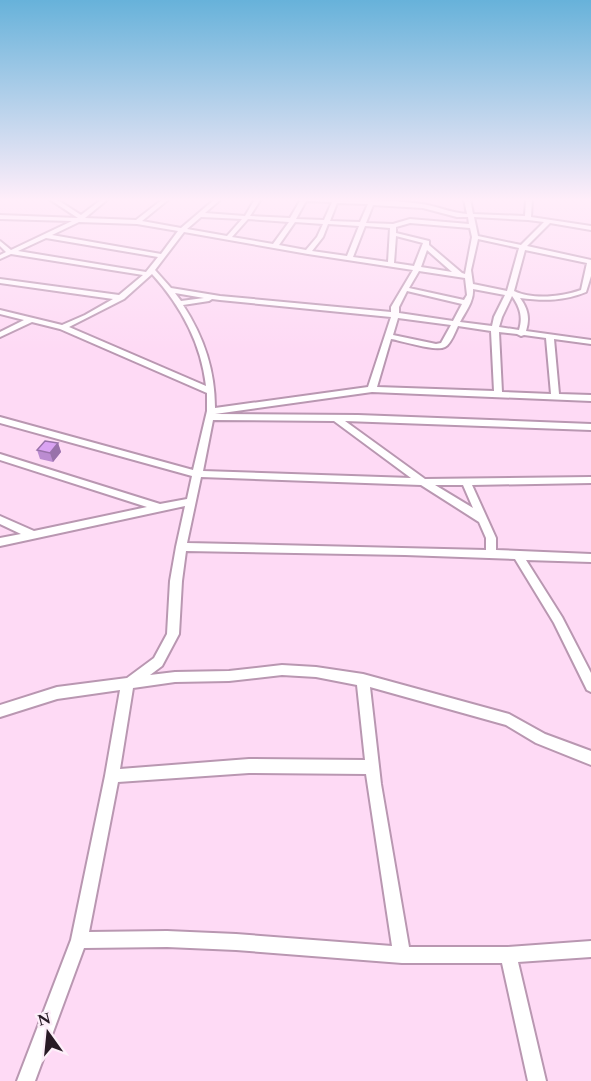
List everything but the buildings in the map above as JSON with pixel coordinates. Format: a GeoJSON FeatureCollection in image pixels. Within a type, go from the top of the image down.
{"type":"FeatureCollection","features":[{"type":"Feature","properties":{"kind":"street"},"geometry":{"type":"LineString","coordinates":[[7,249],[10,252],[150,272],[171,290],[195,332],[206,362],[212,392],[210,414],[181,546],[172,634],[158,662],[127,685],[112,776],[79,940],[26,1081]]}},
{"type":"Feature","properties":{"kind":"street"},"geometry":{"type":"LineString","coordinates":[[0,257],[16,249]]}},
{"type":"Feature","properties":{"kind":"street"},"geometry":{"type":"LineString","coordinates":[[124,249],[163,256]]}},
{"type":"Feature","properties":{"kind":"street"},"geometry":{"type":"LineString","coordinates":[[63,327],[90,316],[122,298],[150,272],[168,249]]}},
{"type":"Feature","properties":{"kind":"street"},"geometry":{"type":"LineString","coordinates":[[294,249],[468,276]]}},
{"type":"Feature","properties":{"kind":"street"},"geometry":{"type":"LineString","coordinates":[[349,258],[353,249]]}},
{"type":"Feature","properties":{"kind":"street"},"geometry":{"type":"LineString","coordinates":[[391,263],[392,249]]}},
{"type":"Feature","properties":{"kind":"street"},"geometry":{"type":"LineString","coordinates":[[372,389],[395,315],[394,307],[406,289],[425,249]]}},
{"type":"Feature","properties":{"kind":"street"},"geometry":{"type":"LineString","coordinates":[[430,249],[459,274]]}},
{"type":"Feature","properties":{"kind":"street"},"geometry":{"type":"LineString","coordinates":[[388,336],[444,345],[467,303],[470,286],[468,276],[473,249]]}},
{"type":"Feature","properties":{"kind":"street"},"geometry":{"type":"LineString","coordinates":[[498,392],[495,330],[498,316],[512,293],[522,249]]}},
{"type":"Feature","properties":{"kind":"street"},"geometry":{"type":"LineString","coordinates":[[470,286],[549,298],[584,291],[587,269],[591,262],[529,249]]}},
{"type":"Feature","properties":{"kind":"street"},"geometry":{"type":"LineString","coordinates":[[0,281],[122,298]]}},
{"type":"Feature","properties":{"kind":"street"},"geometry":{"type":"LineString","coordinates":[[406,289],[467,303]]}},
{"type":"Feature","properties":{"kind":"street"},"geometry":{"type":"LineString","coordinates":[[171,290],[220,298],[395,315],[591,342]]}},
{"type":"Feature","properties":{"kind":"street"},"geometry":{"type":"LineString","coordinates":[[512,293],[523,305],[526,314],[527,321],[521,334]]}},
{"type":"Feature","properties":{"kind":"street"},"geometry":{"type":"LineString","coordinates":[[180,303],[220,298]]}},
{"type":"Feature","properties":{"kind":"street"},"geometry":{"type":"LineString","coordinates":[[0,312],[63,327],[212,392]]}},
{"type":"Feature","properties":{"kind":"street"},"geometry":{"type":"LineString","coordinates":[[0,334],[32,319]]}},
{"type":"Feature","properties":{"kind":"street"},"geometry":{"type":"LineString","coordinates":[[550,338],[555,396]]}},
{"type":"Feature","properties":{"kind":"street"},"geometry":{"type":"LineString","coordinates":[[210,414],[372,389],[498,392],[591,398]]}},
{"type":"Feature","properties":{"kind":"street"},"geometry":{"type":"LineString","coordinates":[[210,414],[591,427]]}},
{"type":"Feature","properties":{"kind":"street"},"geometry":{"type":"LineString","coordinates":[[336,418],[423,482],[484,520]]}},
{"type":"Feature","properties":{"kind":"street"},"geometry":{"type":"LineString","coordinates":[[0,420],[196,474],[423,482],[591,480]]}},
{"type":"Feature","properties":{"kind":"street"},"geometry":{"type":"LineString","coordinates":[[0,457],[161,508]]}},
{"type":"Feature","properties":{"kind":"street"},"geometry":{"type":"LineString","coordinates":[[466,481],[491,538],[491,555]]}},
{"type":"Feature","properties":{"kind":"street"},"geometry":{"type":"LineString","coordinates":[[0,542],[189,502]]}},
{"type":"Feature","properties":{"kind":"street"},"geometry":{"type":"LineString","coordinates":[[0,520],[34,536]]}},
{"type":"Feature","properties":{"kind":"street"},"geometry":{"type":"LineString","coordinates":[[491,538],[513,556],[558,620],[591,686]]}},
{"type":"Feature","properties":{"kind":"street"},"geometry":{"type":"LineString","coordinates":[[181,546],[591,558]]}},
{"type":"Feature","properties":{"kind":"street"},"geometry":{"type":"LineString","coordinates":[[0,711],[57,693],[175,677],[228,676],[282,670],[316,672],[363,680],[509,720],[541,739],[591,758]]}},
{"type":"Feature","properties":{"kind":"street"},"geometry":{"type":"LineString","coordinates":[[363,680],[372,767],[402,955]]}},
{"type":"Feature","properties":{"kind":"street"},"geometry":{"type":"LineString","coordinates":[[112,776],[249,766],[372,767]]}},
{"type":"Feature","properties":{"kind":"street"},"geometry":{"type":"LineString","coordinates":[[79,940],[202,940],[402,955],[508,955],[591,949]]}},
{"type":"Feature","properties":{"kind":"street"},"geometry":{"type":"LineString","coordinates":[[508,955],[537,1081]]}}]}
